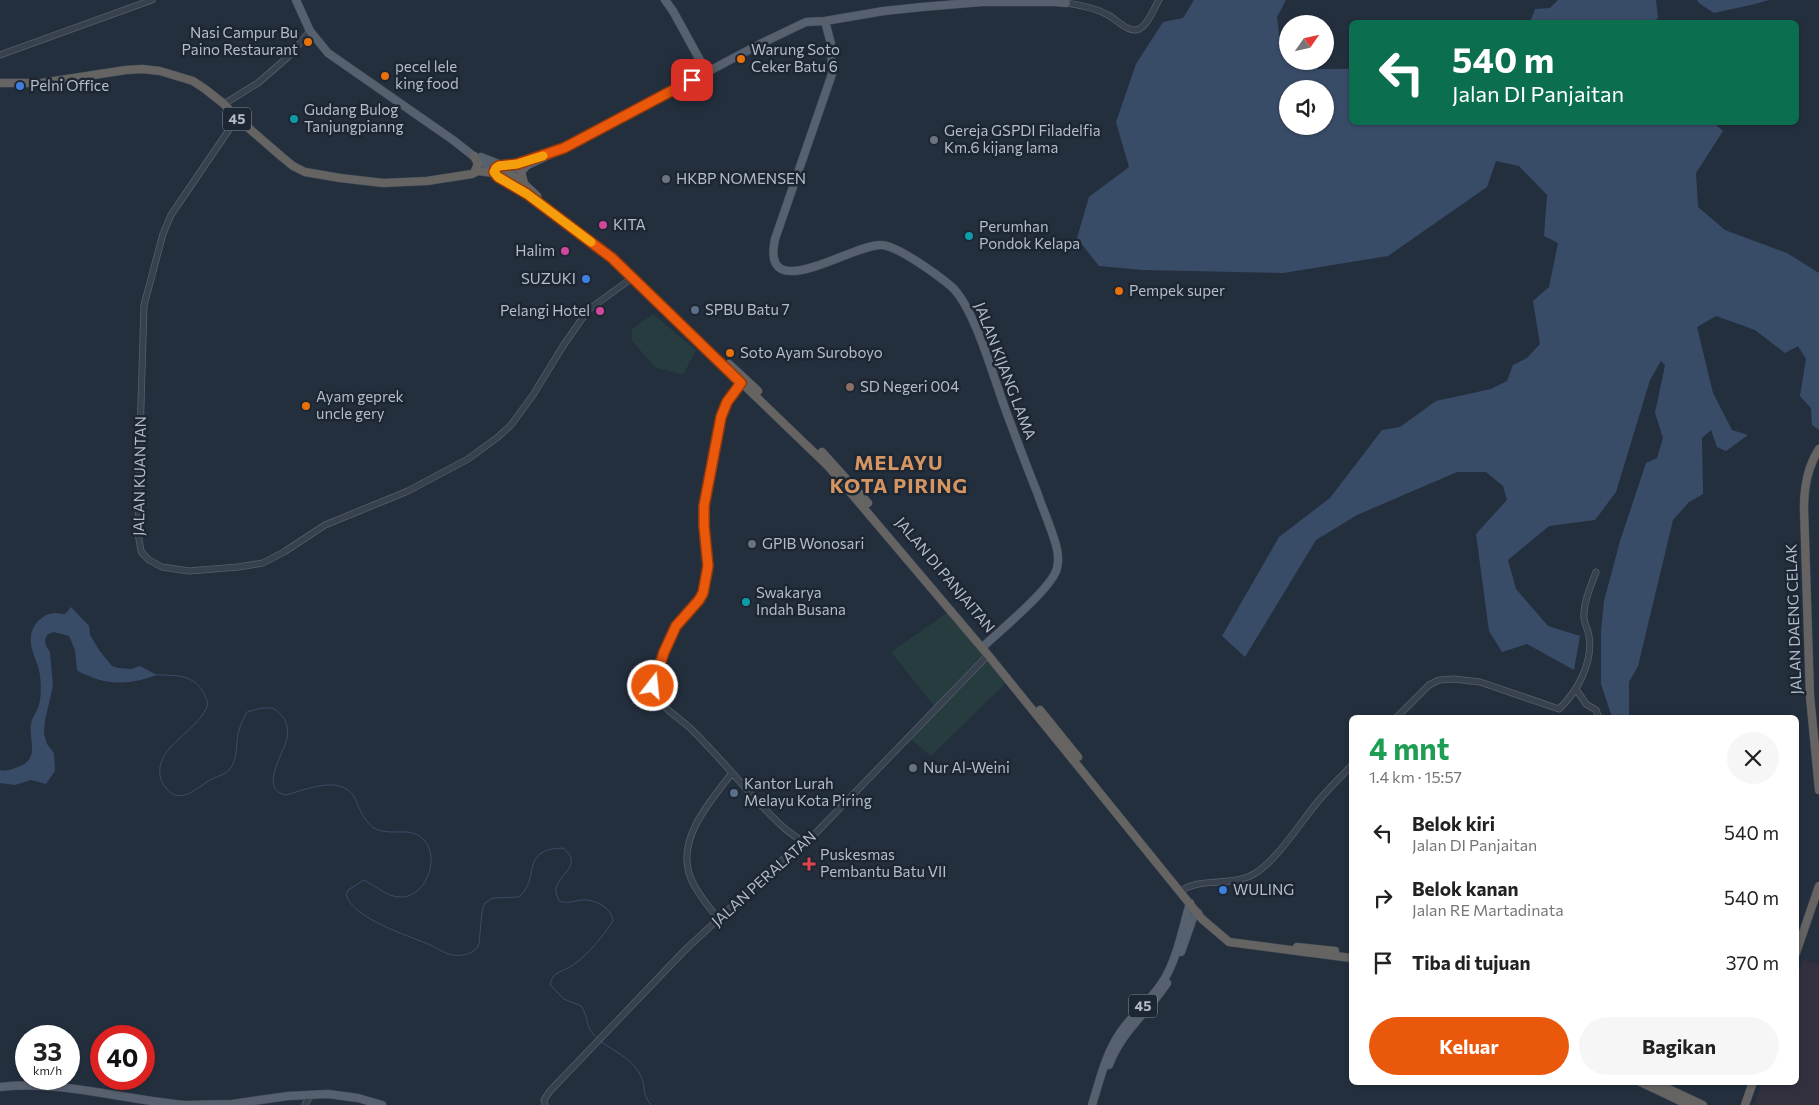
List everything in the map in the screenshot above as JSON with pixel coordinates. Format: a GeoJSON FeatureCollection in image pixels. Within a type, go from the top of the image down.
{"type":"FeatureCollection","features":[{"type":"Feature","properties":{"kind":"highway","name":"45"},"geometry":{"type":"LineString","coordinates":[[0,84],[41,83],[126,70],[160,70],[193,81],[224,104],[237,118],[293,166],[314,174],[383,183],[427,180],[474,173]]}},
{"type":"Feature","properties":{"kind":"highway"},"geometry":{"type":"LineString","coordinates":[[474,156],[478,164],[474,173]]}},
{"type":"Feature","properties":{"kind":"highway"},"geometry":{"type":"LineString","coordinates":[[474,173],[481,168],[481,162]]}},
{"type":"Feature","properties":{"kind":"highway"},"geometry":{"type":"LineString","coordinates":[[527,165],[521,174],[528,191]]}},
{"type":"Feature","properties":{"kind":"highway","name":"JALAN DI PANJAITAN"},"geometry":{"type":"LineString","coordinates":[[500,172],[520,180],[528,191],[612,258],[828,466],[882,524],[986,644],[1195,908]]}},
{"type":"Feature","properties":{"kind":"highway"},"geometry":{"type":"LineString","coordinates":[[474,173],[500,172]]}},
{"type":"Feature","properties":{"kind":"highway"},"geometry":{"type":"LineString","coordinates":[[486,176],[500,172]]}},
{"type":"Feature","properties":{"kind":"highway"},"geometry":{"type":"LineString","coordinates":[[474,173],[528,191]]}},
{"type":"Feature","properties":{"kind":"highway","name":"JALAN DI PANJAITAN"},"geometry":{"type":"LineString","coordinates":[[528,191],[603,246],[750,383],[831,462],[988,655],[1184,889],[1195,908]]}},
{"type":"Feature","properties":{"kind":"highway","name":"JALAN DAENG CELAK"},"geometry":{"type":"LineString","coordinates":[[1819,449],[1809,471],[1804,508],[1810,696],[1819,790]]}},
{"type":"Feature","properties":{"kind":"highway"},"geometry":{"type":"LineString","coordinates":[[1799,945],[1819,886]]}},
{"type":"Feature","properties":{"kind":"highway"},"geometry":{"type":"LineString","coordinates":[[1195,908],[1229,942],[1329,953],[1349,953]]}},
{"type":"Feature","properties":{"kind":"highway"},"geometry":{"type":"LineString","coordinates":[[1329,953],[1349,958]]}},
{"type":"Feature","properties":{"kind":"highway"},"geometry":{"type":"LineString","coordinates":[[1646,1085],[1689,1105]]}},
{"type":"Feature","properties":{"kind":"highway"},"geometry":{"type":"LineString","coordinates":[[1660,1085],[1703,1105]]}},
{"type":"Feature","properties":{"kind":"highway"},"geometry":{"type":"LineString","coordinates":[[1745,1105],[1752,1085]]}},
{"type":"Feature","properties":{"kind":"main road"},"geometry":{"type":"LineString","coordinates":[[296,0],[310,31],[328,53],[500,172]]}},
{"type":"Feature","properties":{"kind":"main road"},"geometry":{"type":"LineString","coordinates":[[665,0],[707,73]]}},
{"type":"Feature","properties":{"kind":"main road"},"geometry":{"type":"LineString","coordinates":[[460,145],[481,162],[500,172],[527,165],[800,25],[812,22],[884,11],[982,2],[1066,3]]}},
{"type":"Feature","properties":{"kind":"main road","name":"JALAN KIJANG LAMA"},"geometry":{"type":"LineString","coordinates":[[826,21],[831,44],[832,74],[775,239],[772,251],[774,261],[777,267],[783,271],[795,272],[814,267],[862,248],[875,245],[888,246],[904,253],[947,283],[964,303],[984,349],[1054,538],[1058,557],[1056,571],[1044,588],[986,644]]}},
{"type":"Feature","properties":{"kind":"main road"},"geometry":{"type":"LineString","coordinates":[[500,172],[517,164],[551,153]]}},
{"type":"Feature","properties":{"kind":"main road","name":"45"},"geometry":{"type":"LineString","coordinates":[[1092,1105],[1105,1061],[1120,1032],[1168,983],[1178,961],[1195,908]]}},
{"type":"Feature","properties":{"kind":"main road","name":"45"},"geometry":{"type":"LineString","coordinates":[[1098,1105],[1110,1062],[1125,1036],[1156,995],[1195,908]]}},
{"type":"Feature","properties":{"kind":"main road"},"geometry":{"type":"LineString","coordinates":[[0,1087],[31,1085],[71,1088],[151,1102],[185,1105],[249,1103],[312,1094],[358,1098],[382,1105]]}},
{"type":"Feature","properties":{"kind":"street"},"geometry":{"type":"LineString","coordinates":[[0,55],[152,0]]}},
{"type":"Feature","properties":{"kind":"street"},"geometry":{"type":"LineString","coordinates":[[1066,3],[1080,5],[1109,15],[1130,30],[1136,30],[1148,19],[1159,0]]}},
{"type":"Feature","properties":{"kind":"street"},"geometry":{"type":"LineString","coordinates":[[224,104],[258,83],[288,57],[310,31]]}},
{"type":"Feature","properties":{"kind":"street","name":"JALAN KUANTAN"},"geometry":{"type":"LineString","coordinates":[[237,118],[171,215],[153,267],[144,305],[138,533],[141,552],[149,560],[162,567],[189,571],[238,567],[263,562],[284,552],[325,525],[408,491],[468,459],[511,425],[588,310],[632,278]]}},
{"type":"Feature","properties":{"kind":"street"},"geometry":{"type":"LineString","coordinates":[[741,383],[727,402],[721,417],[704,506],[708,566],[703,593],[676,626],[664,652],[653,689],[663,704],[707,744],[780,824],[791,834],[805,842]]}},
{"type":"Feature","properties":{"kind":"street"},"geometry":{"type":"LineString","coordinates":[[1399,715],[1429,684],[1445,680],[1472,680],[1558,709],[1576,689],[1583,676],[1588,654],[1589,636],[1584,616],[1596,572]]}},
{"type":"Feature","properties":{"kind":"street","name":"JALAN PERALATAN"},"geometry":{"type":"LineString","coordinates":[[545,1105],[545,1097],[606,1030],[685,950],[754,885],[811,838],[988,655]]}},
{"type":"Feature","properties":{"kind":"street"},"geometry":{"type":"LineString","coordinates":[[1576,689],[1586,704],[1596,710],[1598,715]]}},
{"type":"Feature","properties":{"kind":"street"},"geometry":{"type":"LineString","coordinates":[[1184,889],[1208,883],[1242,879],[1263,868],[1276,855],[1316,804],[1349,768]]}},
{"type":"Feature","properties":{"kind":"street"},"geometry":{"type":"LineString","coordinates":[[718,919],[692,881],[687,852],[690,838],[706,808],[732,773]]}},
{"type":"Feature","properties":{"kind":"street"},"geometry":{"type":"LineString","coordinates":[[304,1105],[312,1094]]}},
{"type":"Feature","properties":{"kind":"shaded area"},"geometry":{"type":"Polygon","coordinates":[[[1803,960],[1819,964],[1819,1105],[1754,1105],[1761,1085],[1799,1085],[1799,972],[1803,960]]]}},
{"type":"Feature","properties":{"kind":"green space"},"geometry":{"type":"Polygon","coordinates":[[[653,314],[696,350],[683,375],[655,367],[632,341],[632,329],[653,314]]]}},
{"type":"Feature","properties":{"kind":"green space"},"geometry":{"type":"Polygon","coordinates":[[[948,612],[983,654],[934,706],[891,652],[948,612]]]}},
{"type":"Feature","properties":{"kind":"green space"},"geometry":{"type":"Polygon","coordinates":[[[987,659],[1007,682],[931,756],[911,739],[987,659]]]}},
{"type":"Feature","properties":{"kind":"water"},"geometry":{"type":"Polygon","coordinates":[[[1194,0],[1286,0],[1277,17],[1279,70],[1349,69],[1349,125],[1716,125],[1723,131],[1696,173],[1698,207],[1725,230],[1787,253],[1819,273],[1819,430],[1812,425],[1811,408],[1800,396],[1806,359],[1798,346],[1785,353],[1755,330],[1716,316],[1697,327],[1713,393],[1732,430],[1748,435],[1726,451],[1717,447],[1711,430],[1702,438],[1703,494],[1689,502],[1673,520],[1638,666],[1629,682],[1629,715],[1611,715],[1601,684],[1601,632],[1604,601],[1620,541],[1646,463],[1657,458],[1663,438],[1655,413],[1665,365],[1661,361],[1650,380],[1616,492],[1595,520],[1549,526],[1508,560],[1516,589],[1548,626],[1580,636],[1574,670],[1527,644],[1502,652],[1489,631],[1476,534],[1507,500],[1503,486],[1486,472],[1457,472],[1357,515],[1316,540],[1245,657],[1222,636],[1279,537],[1330,498],[1382,430],[1400,427],[1436,401],[1491,389],[1507,381],[1513,365],[1527,358],[1540,344],[1533,301],[1549,287],[1558,243],[1544,236],[1547,195],[1519,166],[1496,161],[1487,187],[1388,256],[1283,273],[1143,270],[1099,266],[1077,238],[1089,197],[1129,167],[1116,122],[1136,64],[1163,22],[1183,18],[1194,0]]]}},
{"type":"Feature","properties":{"kind":"water"},"geometry":{"type":"Polygon","coordinates":[[[1558,0],[1656,0],[1658,18],[1656,20],[1531,20],[1535,9],[1550,8],[1558,0]]]}},
{"type":"Feature","properties":{"kind":"water"},"geometry":{"type":"Polygon","coordinates":[[[1697,0],[1769,0],[1714,13],[1697,0]]]}},
{"type":"Feature","properties":{"kind":"water"},"geometry":{"type":"Polygon","coordinates":[[[71,607],[89,626],[90,635],[112,666],[131,669],[140,666],[157,675],[124,682],[108,682],[91,677],[77,670],[75,650],[69,636],[54,632],[48,634],[45,639],[46,646],[50,652],[53,686],[45,720],[44,734],[47,744],[54,753],[55,771],[46,784],[31,780],[15,785],[0,783],[0,770],[9,770],[26,763],[32,753],[32,719],[39,706],[41,688],[39,669],[31,643],[33,628],[44,616],[51,613],[65,614],[71,607]]]}},
{"type":"Feature","properties":{"kind":"waterway"},"geometry":{"type":"LineString","coordinates":[[157,675],[189,679],[200,688],[208,704],[198,721],[168,750],[163,758],[160,773],[166,788],[178,796],[183,795],[227,772],[236,756],[239,730],[247,712],[261,708],[273,708],[281,714],[287,725],[286,742],[274,772],[274,787],[278,792],[286,795],[315,787],[336,785],[352,794],[364,817],[374,828],[386,832],[417,834],[428,845],[431,863],[429,873],[419,890],[411,895],[397,897],[387,894],[364,880],[348,890],[346,895],[351,904],[370,919],[446,953],[460,955],[468,954],[475,950],[479,944],[482,911],[485,903],[493,898],[519,897],[525,889],[536,859],[541,853],[563,848],[569,854],[571,865],[557,884],[556,892],[559,901],[587,900],[596,902],[607,909],[613,921],[590,950],[579,961],[556,974],[551,980],[550,985],[564,999],[581,1006],[590,1030],[597,1038]]}},
{"type":"Feature","properties":{"kind":"waterway"},"geometry":{"type":"LineString","coordinates":[[600,1041],[633,1064],[641,1076],[646,1097],[651,1105]]}},
{"type":"Feature","properties":{"kind":"slow traffic"},"geometry":{"type":"LineString","coordinates":[[543,156],[517,164],[501,165],[494,169],[495,175],[527,194],[591,242]]}},
{"type":"Feature","properties":{"kind":"place","name":"Nasi Campur Bu Paino Restaurant"},"geometry":{"type":"Point","coordinates":[308,42]}},
{"type":"Feature","properties":{"kind":"place","name":"Warung Soto Ceker Batu 6"},"geometry":{"type":"Point","coordinates":[741,59]}},
{"type":"Feature","properties":{"kind":"place","name":"pecel lele king food"},"geometry":{"type":"Point","coordinates":[385,76]}},
{"type":"Feature","properties":{"kind":"place","name":"Pelni Office"},"geometry":{"type":"Point","coordinates":[20,86]}},
{"type":"Feature","properties":{"kind":"place","name":"Gudang Bulog Tanjungpianng"},"geometry":{"type":"Point","coordinates":[294,119]}},
{"type":"Feature","properties":{"kind":"place","name":"Gereja GSPDI Filadelfia Km.6 kijang lama"},"geometry":{"type":"Point","coordinates":[934,140]}},
{"type":"Feature","properties":{"kind":"place","name":"HKBP NOMENSEN"},"geometry":{"type":"Point","coordinates":[666,179]}},
{"type":"Feature","properties":{"kind":"place","name":"KITA"},"geometry":{"type":"Point","coordinates":[603,225]}},
{"type":"Feature","properties":{"kind":"place","name":"Perumhan Pondok Kelapa"},"geometry":{"type":"Point","coordinates":[969,236]}},
{"type":"Feature","properties":{"kind":"place","name":"Halim"},"geometry":{"type":"Point","coordinates":[565,251]}},
{"type":"Feature","properties":{"kind":"place","name":"SUZUKI"},"geometry":{"type":"Point","coordinates":[586,279]}},
{"type":"Feature","properties":{"kind":"place","name":"Pempek super"},"geometry":{"type":"Point","coordinates":[1119,291]}},
{"type":"Feature","properties":{"kind":"place","name":"SPBU Batu 7"},"geometry":{"type":"Point","coordinates":[695,310]}},
{"type":"Feature","properties":{"kind":"place","name":"Pelangi Hotel"},"geometry":{"type":"Point","coordinates":[600,311]}},
{"type":"Feature","properties":{"kind":"place","name":"Soto Ayam Suroboyo"},"geometry":{"type":"Point","coordinates":[730,353]}},
{"type":"Feature","properties":{"kind":"place","name":"SD Negeri 004"},"geometry":{"type":"Point","coordinates":[850,387]}},
{"type":"Feature","properties":{"kind":"place","name":"Ayam geprek uncle gery"},"geometry":{"type":"Point","coordinates":[306,406]}},
{"type":"Feature","properties":{"kind":"place","name":"GPIB Wonosari"},"geometry":{"type":"Point","coordinates":[752,544]}},
{"type":"Feature","properties":{"kind":"place","name":"Swakarya Indah Busana"},"geometry":{"type":"Point","coordinates":[746,602]}},
{"type":"Feature","properties":{"kind":"place","name":"Nur Al-Weini"},"geometry":{"type":"Point","coordinates":[913,768]}},
{"type":"Feature","properties":{"kind":"place","name":"Kantor Lurah Melayu Kota Piring"},"geometry":{"type":"Point","coordinates":[734,793]}},
{"type":"Feature","properties":{"kind":"place","name":"Puskesmas Pembantu Batu VII"},"geometry":{"type":"Point","coordinates":[809,864]}},
{"type":"Feature","properties":{"kind":"place","name":"WULING"},"geometry":{"type":"Point","coordinates":[1223,890]}},
{"type":"Feature","properties":{"kind":"district","name":"MELAYU KOTA PIRING"},"geometry":{"type":"Point","coordinates":[899,474]}},
{"type":"Feature","properties":{"kind":"route"},"geometry":{"type":"LineString","coordinates":[[653,686],[667,643],[676,626],[703,593],[708,566],[704,506],[721,417],[727,402],[741,383],[612,258],[527,194],[495,175],[494,169],[501,165],[517,164],[564,148],[692,80]]}}]}
